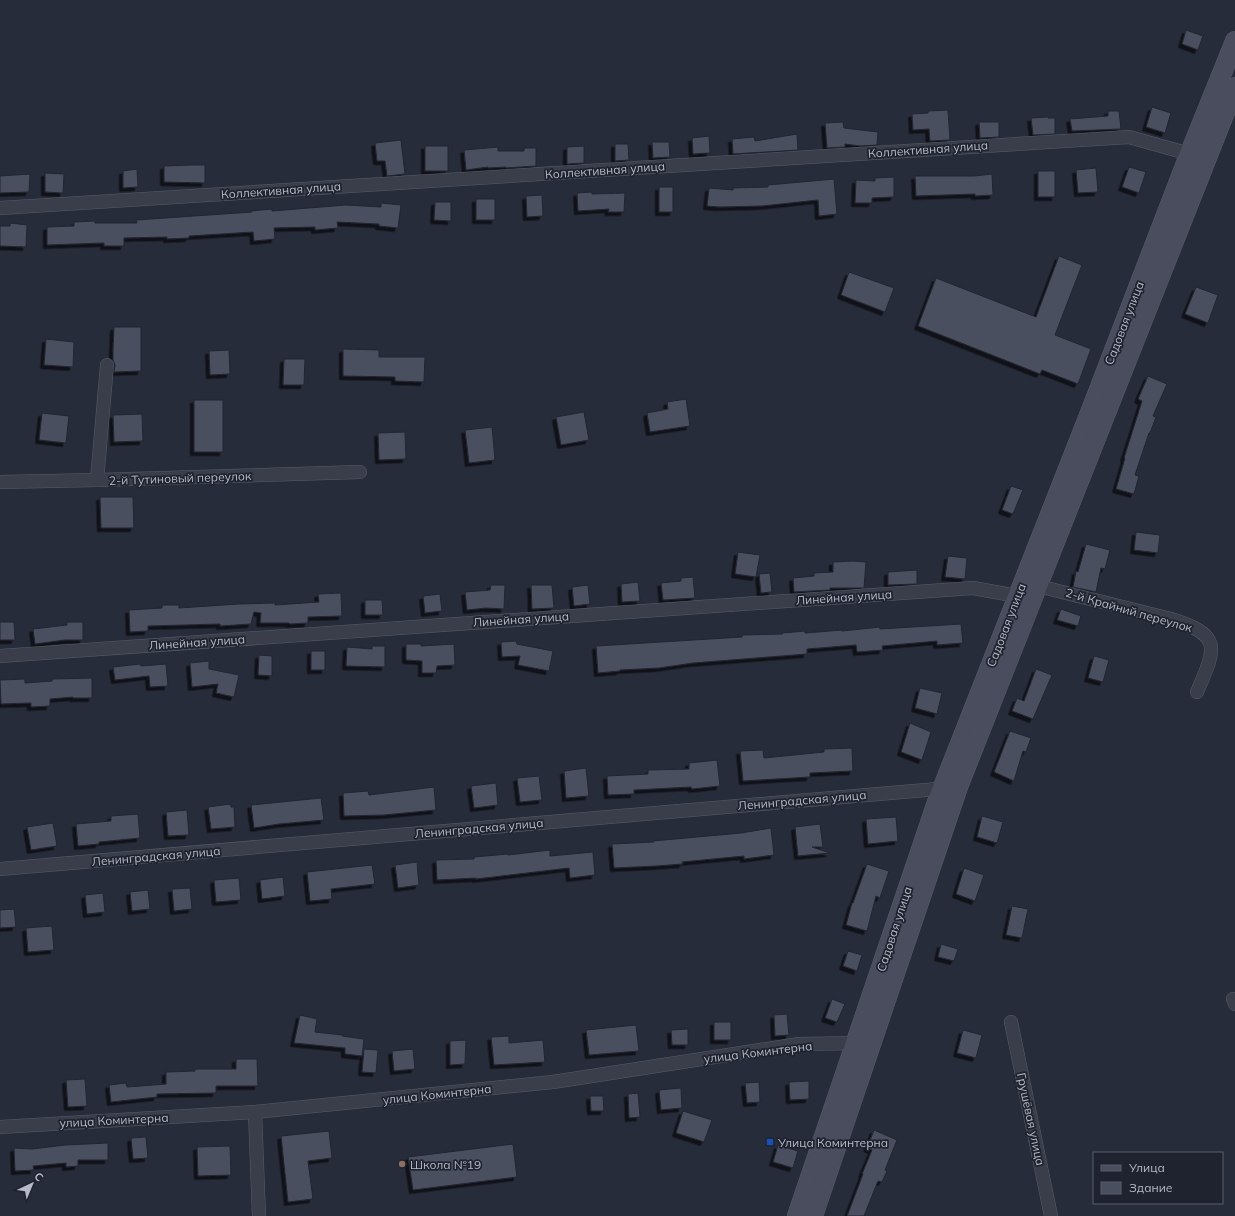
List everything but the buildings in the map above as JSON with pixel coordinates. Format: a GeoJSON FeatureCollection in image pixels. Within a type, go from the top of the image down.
{"type":"FeatureCollection","features":[{"type":"Feature","properties":{"kind":"street","name":"Садовая улица"},"geometry":{"type":"LineString","coordinates":[[950,787],[1038,586],[1198,156],[1235,41]]}},
{"type":"Feature","properties":{"kind":"street","name":"Садовая улица"},"geometry":{"type":"LineString","coordinates":[[813,1216],[864,1043],[950,787],[1017,596],[1096,398],[1198,156],[1235,87]]}},
{"type":"Feature","properties":{"kind":"street","name":"Коллективная улица"},"geometry":{"type":"LineString","coordinates":[[0,208],[1129,137],[1198,156]]}},
{"type":"Feature","properties":{"kind":"street"},"geometry":{"type":"LineString","coordinates":[[97,480],[107,365]]}},
{"type":"Feature","properties":{"kind":"street","name":"2-й Тутиновый переулок"},"geometry":{"type":"LineString","coordinates":[[0,482],[360,472]]}},
{"type":"Feature","properties":{"kind":"street"},"geometry":{"type":"LineString","coordinates":[[1017,596],[1038,586]]}},
{"type":"Feature","properties":{"kind":"street","name":"2-й Крайний переулок"},"geometry":{"type":"LineString","coordinates":[[1038,586],[1171,619],[1190,625],[1202,632],[1209,639],[1212,652],[1210,662],[1197,692]]}},
{"type":"Feature","properties":{"kind":"street","name":"Линейная улица"},"geometry":{"type":"LineString","coordinates":[[0,656],[973,588],[1017,596]]}},
{"type":"Feature","properties":{"kind":"street","name":"Ленинградская улица"},"geometry":{"type":"LineString","coordinates":[[0,869],[950,787]]}},
{"type":"Feature","properties":{"kind":"street","name":"Грушёвая улица"},"geometry":{"type":"LineString","coordinates":[[1012,1022],[1051,1216]]}},
{"type":"Feature","properties":{"kind":"street","name":"Садовая улица"},"geometry":{"type":"LineString","coordinates":[[797,1216],[864,1043]]}},
{"type":"Feature","properties":{"kind":"street","name":"улица Коминтерна"},"geometry":{"type":"LineString","coordinates":[[0,1127],[255,1112],[553,1082],[799,1044],[864,1043]]}},
{"type":"Feature","properties":{"kind":"street"},"geometry":{"type":"LineString","coordinates":[[255,1112],[259,1216]]}},
{"type":"Feature","properties":{"kind":"place","name":"Улица Коминтерна"},"geometry":{"type":"Point","coordinates":[770,1142]}},
{"type":"Feature","properties":{"kind":"place","name":"Школа №19"},"geometry":{"type":"Point","coordinates":[402,1164]}}]}
